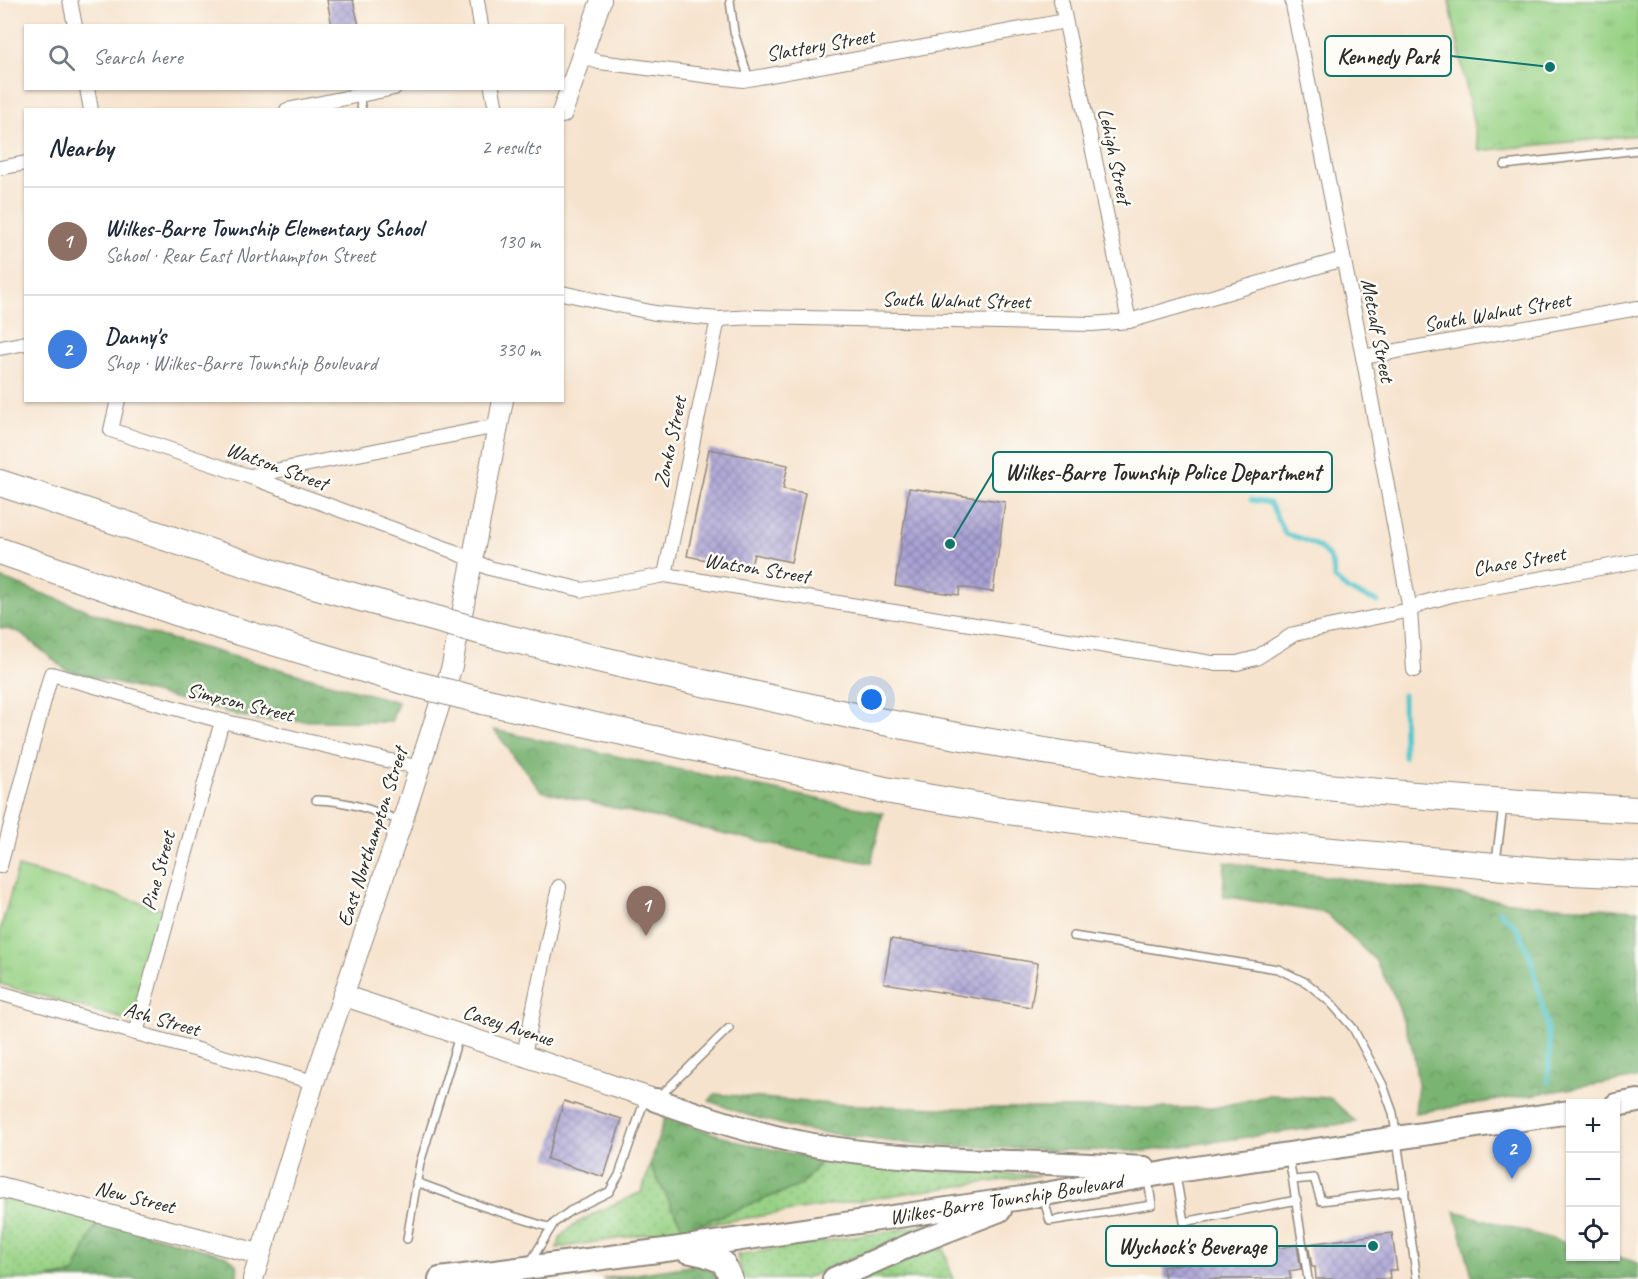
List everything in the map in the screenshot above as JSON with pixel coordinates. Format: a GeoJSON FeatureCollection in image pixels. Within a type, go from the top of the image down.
{"type":"FeatureCollection","features":[{"type":"Feature","properties":{"kind":"highway"},"geometry":{"type":"LineString","coordinates":[[0,483],[292,579],[494,635],[896,725],[1065,754],[1327,788],[1638,810]]}},
{"type":"Feature","properties":{"kind":"highway"},"geometry":{"type":"LineString","coordinates":[[0,551],[190,617],[407,682],[885,790],[1008,811],[1246,843],[1496,867],[1638,875]]}},
{"type":"Feature","properties":{"kind":"main road"},"geometry":{"type":"LineString","coordinates":[[564,108],[601,0]]}},
{"type":"Feature","properties":{"kind":"main road","name":"East Northampton Street"},"geometry":{"type":"LineString","coordinates":[[253,1279],[314,1082],[345,996],[452,666],[503,402]]}},
{"type":"Feature","properties":{"kind":"main road","name":"Casey Avenue"},"geometry":{"type":"LineString","coordinates":[[345,996],[651,1099]]}},
{"type":"Feature","properties":{"kind":"main road"},"geometry":{"type":"LineString","coordinates":[[651,1099],[725,1124],[830,1148],[891,1155],[1003,1162],[1093,1164],[1146,1172],[1176,1171],[1566,1113]]}},
{"type":"Feature","properties":{"kind":"main road"},"geometry":{"type":"LineString","coordinates":[[1620,1104],[1638,1101]]}},
{"type":"Feature","properties":{"kind":"main road","name":"Wilkes-Barre Township Boulevard"},"geometry":{"type":"LineString","coordinates":[[440,1279],[673,1249],[1032,1196],[1146,1172]]}},
{"type":"Feature","properties":{"kind":"main road","name":"New Street"},"geometry":{"type":"LineString","coordinates":[[0,1187],[259,1254]]}},
{"type":"Feature","properties":{"kind":"main road"},"geometry":{"type":"LineString","coordinates":[[834,1279],[915,1243],[1032,1196]]}},
{"type":"Feature","properties":{"kind":"main road"},"geometry":{"type":"LineString","coordinates":[[673,1249],[705,1254],[723,1262],[731,1279]]}},
{"type":"Feature","properties":{"kind":"street"},"geometry":{"type":"LineString","coordinates":[[70,0],[75,24]]}},
{"type":"Feature","properties":{"kind":"street"},"geometry":{"type":"LineString","coordinates":[[477,0],[481,24]]}},
{"type":"Feature","properties":{"kind":"street","name":"Lehigh Street"},"geometry":{"type":"LineString","coordinates":[[1060,0],[1129,321]]}},
{"type":"Feature","properties":{"kind":"street","name":"Metcalf Street"},"geometry":{"type":"LineString","coordinates":[[1292,0],[1363,357],[1410,610],[1414,670]]}},
{"type":"Feature","properties":{"kind":"street","name":"Slattery Street"},"geometry":{"type":"LineString","coordinates":[[581,56],[599,62],[743,80],[1065,21]]}},
{"type":"Feature","properties":{"kind":"street"},"geometry":{"type":"LineString","coordinates":[[87,90],[92,108]]}},
{"type":"Feature","properties":{"kind":"street"},"geometry":{"type":"LineString","coordinates":[[308,108],[360,103],[389,90]]}},
{"type":"Feature","properties":{"kind":"street"},"geometry":{"type":"LineString","coordinates":[[492,90],[496,108]]}},
{"type":"Feature","properties":{"kind":"street"},"geometry":{"type":"LineString","coordinates":[[0,168],[24,163]]}},
{"type":"Feature","properties":{"kind":"street","name":"South Walnut Street"},"geometry":{"type":"LineString","coordinates":[[564,293],[655,313],[718,319],[755,317],[1092,324],[1129,321],[1343,259]]}},
{"type":"Feature","properties":{"kind":"street","name":"South Walnut Street"},"geometry":{"type":"LineString","coordinates":[[1363,357],[1638,308]]}},
{"type":"Feature","properties":{"kind":"street","name":"Zonko Street"},"geometry":{"type":"LineString","coordinates":[[664,575],[718,319]]}},
{"type":"Feature","properties":{"kind":"street"},"geometry":{"type":"LineString","coordinates":[[0,348],[24,343]]}},
{"type":"Feature","properties":{"kind":"street","name":"Watson Street"},"geometry":{"type":"LineString","coordinates":[[118,402],[111,430],[248,476],[450,550],[489,568],[583,590],[664,575],[1212,663],[1238,663],[1256,658],[1294,634],[1410,610]]}},
{"type":"Feature","properties":{"kind":"street"},"geometry":{"type":"LineString","coordinates":[[248,476],[497,426]]}},
{"type":"Feature","properties":{"kind":"street","name":"Chase Street"},"geometry":{"type":"LineString","coordinates":[[1410,610],[1422,603],[1455,594],[1638,561]]}},
{"type":"Feature","properties":{"kind":"street","name":"Simpson Street"},"geometry":{"type":"LineString","coordinates":[[0,866],[51,674],[222,721],[420,768]]}},
{"type":"Feature","properties":{"kind":"street","name":"Pine Street"},"geometry":{"type":"LineString","coordinates":[[136,1034],[222,721]]}},
{"type":"Feature","properties":{"kind":"street"},"geometry":{"type":"LineString","coordinates":[[524,1055],[559,886]]}},
{"type":"Feature","properties":{"kind":"street","name":"Ash Street"},"geometry":{"type":"LineString","coordinates":[[0,993],[136,1034],[314,1082]]}},
{"type":"Feature","properties":{"kind":"lane"},"geometry":{"type":"LineString","coordinates":[[730,0],[734,32],[749,79]]}},
{"type":"Feature","properties":{"kind":"lane"},"geometry":{"type":"LineString","coordinates":[[1505,165],[1638,150]]}},
{"type":"Feature","properties":{"kind":"lane"},"geometry":{"type":"LineString","coordinates":[[315,801],[326,800],[370,809],[402,822]]}},
{"type":"Feature","properties":{"kind":"lane"},"geometry":{"type":"LineString","coordinates":[[1496,867],[1504,801]]}},
{"type":"Feature","properties":{"kind":"lane"},"geometry":{"type":"LineString","coordinates":[[1072,936],[1278,969],[1307,983],[1331,1003],[1353,1028],[1364,1046],[1383,1085],[1393,1113],[1417,1279]]}},
{"type":"Feature","properties":{"kind":"lane"},"geometry":{"type":"LineString","coordinates":[[527,1268],[554,1223],[570,1211],[609,1192],[651,1099],[729,1028]]}},
{"type":"Feature","properties":{"kind":"lane"},"geometry":{"type":"LineString","coordinates":[[407,1239],[420,1163],[460,1034]]}},
{"type":"Feature","properties":{"kind":"lane"},"geometry":{"type":"LineString","coordinates":[[1289,1154],[1308,1279]]}},
{"type":"Feature","properties":{"kind":"lane"},"geometry":{"type":"LineString","coordinates":[[1176,1171],[1184,1222],[1297,1200]]}},
{"type":"Feature","properties":{"kind":"lane"},"geometry":{"type":"LineString","coordinates":[[1293,1180],[1314,1178],[1321,1201],[1405,1191]]}},
{"type":"Feature","properties":{"kind":"lane"},"geometry":{"type":"LineString","coordinates":[[416,1182],[551,1228]]}},
{"type":"Feature","properties":{"kind":"green space"},"geometry":{"type":"Polygon","coordinates":[[[1449,0],[1638,0],[1638,135],[1479,151],[1449,0]]]}},
{"type":"Feature","properties":{"kind":"green space"},"geometry":{"type":"Polygon","coordinates":[[[0,578],[149,633],[398,702],[391,722],[257,720],[66,670],[19,632],[0,628],[0,578]]]}},
{"type":"Feature","properties":{"kind":"green space"},"geometry":{"type":"Polygon","coordinates":[[[494,730],[883,813],[871,863],[805,852],[541,791],[494,730]]]}},
{"type":"Feature","properties":{"kind":"green space"},"geometry":{"type":"Polygon","coordinates":[[[1225,862],[1533,905],[1638,910],[1638,1078],[1415,1113],[1418,1085],[1413,1050],[1395,997],[1375,960],[1326,913],[1223,896],[1225,862]]]}},
{"type":"Feature","properties":{"kind":"green space"},"geometry":{"type":"Polygon","coordinates":[[[18,867],[164,909],[131,1021],[0,984],[0,931],[18,867]]]}},
{"type":"Feature","properties":{"kind":"green space"},"geometry":{"type":"Polygon","coordinates":[[[715,1094],[831,1104],[937,1108],[1214,1108],[1271,1095],[1330,1098],[1356,1122],[1147,1151],[910,1144],[803,1130],[747,1115],[709,1101],[715,1094]]]}},
{"type":"Feature","properties":{"kind":"green space"},"geometry":{"type":"Polygon","coordinates":[[[665,1117],[739,1142],[822,1160],[801,1185],[684,1230],[650,1165],[665,1117]]]}},
{"type":"Feature","properties":{"kind":"green space"},"geometry":{"type":"Polygon","coordinates":[[[822,1160],[926,1171],[1040,1175],[907,1193],[688,1227],[801,1185],[822,1160]]]}},
{"type":"Feature","properties":{"kind":"green space"},"geometry":{"type":"Polygon","coordinates":[[[650,1165],[684,1228],[557,1248],[565,1232],[574,1226],[597,1212],[642,1192],[650,1165]]]}},
{"type":"Feature","properties":{"kind":"green space"},"geometry":{"type":"Polygon","coordinates":[[[0,1196],[98,1220],[74,1274],[44,1279],[0,1279],[0,1196]]]}},
{"type":"Feature","properties":{"kind":"green space"},"geometry":{"type":"Polygon","coordinates":[[[1455,1211],[1566,1243],[1566,1261],[1620,1261],[1620,1257],[1638,1263],[1638,1279],[1473,1279],[1455,1211]]]}},
{"type":"Feature","properties":{"kind":"green space"},"geometry":{"type":"Polygon","coordinates":[[[98,1220],[227,1256],[236,1266],[238,1272],[236,1279],[44,1279],[74,1274],[98,1220]]]}},
{"type":"Feature","properties":{"kind":"green space"},"geometry":{"type":"Polygon","coordinates":[[[946,1222],[900,1238],[804,1279],[743,1279],[737,1255],[946,1222]]]}},
{"type":"Feature","properties":{"kind":"green space"},"geometry":{"type":"Polygon","coordinates":[[[943,1247],[953,1279],[856,1279],[943,1247]]]}},
{"type":"Feature","properties":{"kind":"green space"},"geometry":{"type":"Polygon","coordinates":[[[697,1265],[710,1269],[718,1279],[603,1279],[697,1265]]]}},
{"type":"Feature","properties":{"kind":"building"},"geometry":{"type":"Polygon","coordinates":[[[327,0],[353,0],[359,24],[332,24],[327,0]]]}},
{"type":"Feature","properties":{"kind":"building"},"geometry":{"type":"Polygon","coordinates":[[[709,449],[788,465],[783,489],[805,493],[791,562],[754,554],[750,569],[687,556],[709,449]]]}},
{"type":"Feature","properties":{"kind":"building"},"geometry":{"type":"Polygon","coordinates":[[[909,488],[1005,502],[993,592],[960,587],[959,595],[895,586],[909,488]]]}},
{"type":"Feature","properties":{"kind":"building"},"geometry":{"type":"Polygon","coordinates":[[[891,939],[1038,963],[1031,1007],[884,983],[891,939]]]}},
{"type":"Feature","properties":{"kind":"building"},"geometry":{"type":"Polygon","coordinates":[[[564,1101],[622,1119],[604,1177],[547,1159],[564,1101]]]}},
{"type":"Feature","properties":{"kind":"building"},"geometry":{"type":"Polygon","coordinates":[[[1392,1233],[1397,1270],[1389,1270],[1390,1279],[1316,1279],[1308,1244],[1392,1233]]]}},
{"type":"Feature","properties":{"kind":"building"},"geometry":{"type":"Polygon","coordinates":[[[1297,1245],[1301,1269],[1289,1271],[1291,1279],[1165,1279],[1163,1267],[1297,1245]]]}},
{"type":"Feature","properties":{"kind":"waterway"},"geometry":{"type":"LineString","coordinates":[[1251,500],[1270,503],[1285,534],[1319,547],[1330,560],[1334,578],[1348,590],[1378,602]]}},
{"type":"Feature","properties":{"kind":"waterway"},"geometry":{"type":"LineString","coordinates":[[1403,695],[1404,757]]}},
{"type":"Feature","properties":{"kind":"waterway"},"geometry":{"type":"LineString","coordinates":[[1499,911],[1517,928],[1530,956],[1550,1046],[1548,1082]]}},
{"type":"Feature","properties":{"kind":"place","name":"Kennedy Park"},"geometry":{"type":"Point","coordinates":[1550,67]}},
{"type":"Feature","properties":{"kind":"place","name":"Wilkes-Barre Township Police Department"},"geometry":{"type":"Point","coordinates":[950,544]}},
{"type":"Feature","properties":{"kind":"place","name":"Wilkes-Barre Township Elementary School"},"geometry":{"type":"Point","coordinates":[646,936]}},
{"type":"Feature","properties":{"kind":"place","name":"Danny's"},"geometry":{"type":"Point","coordinates":[1512,1179]}},
{"type":"Feature","properties":{"kind":"place","name":"Wychock's Beverage"},"geometry":{"type":"Point","coordinates":[1373,1246]}}]}
